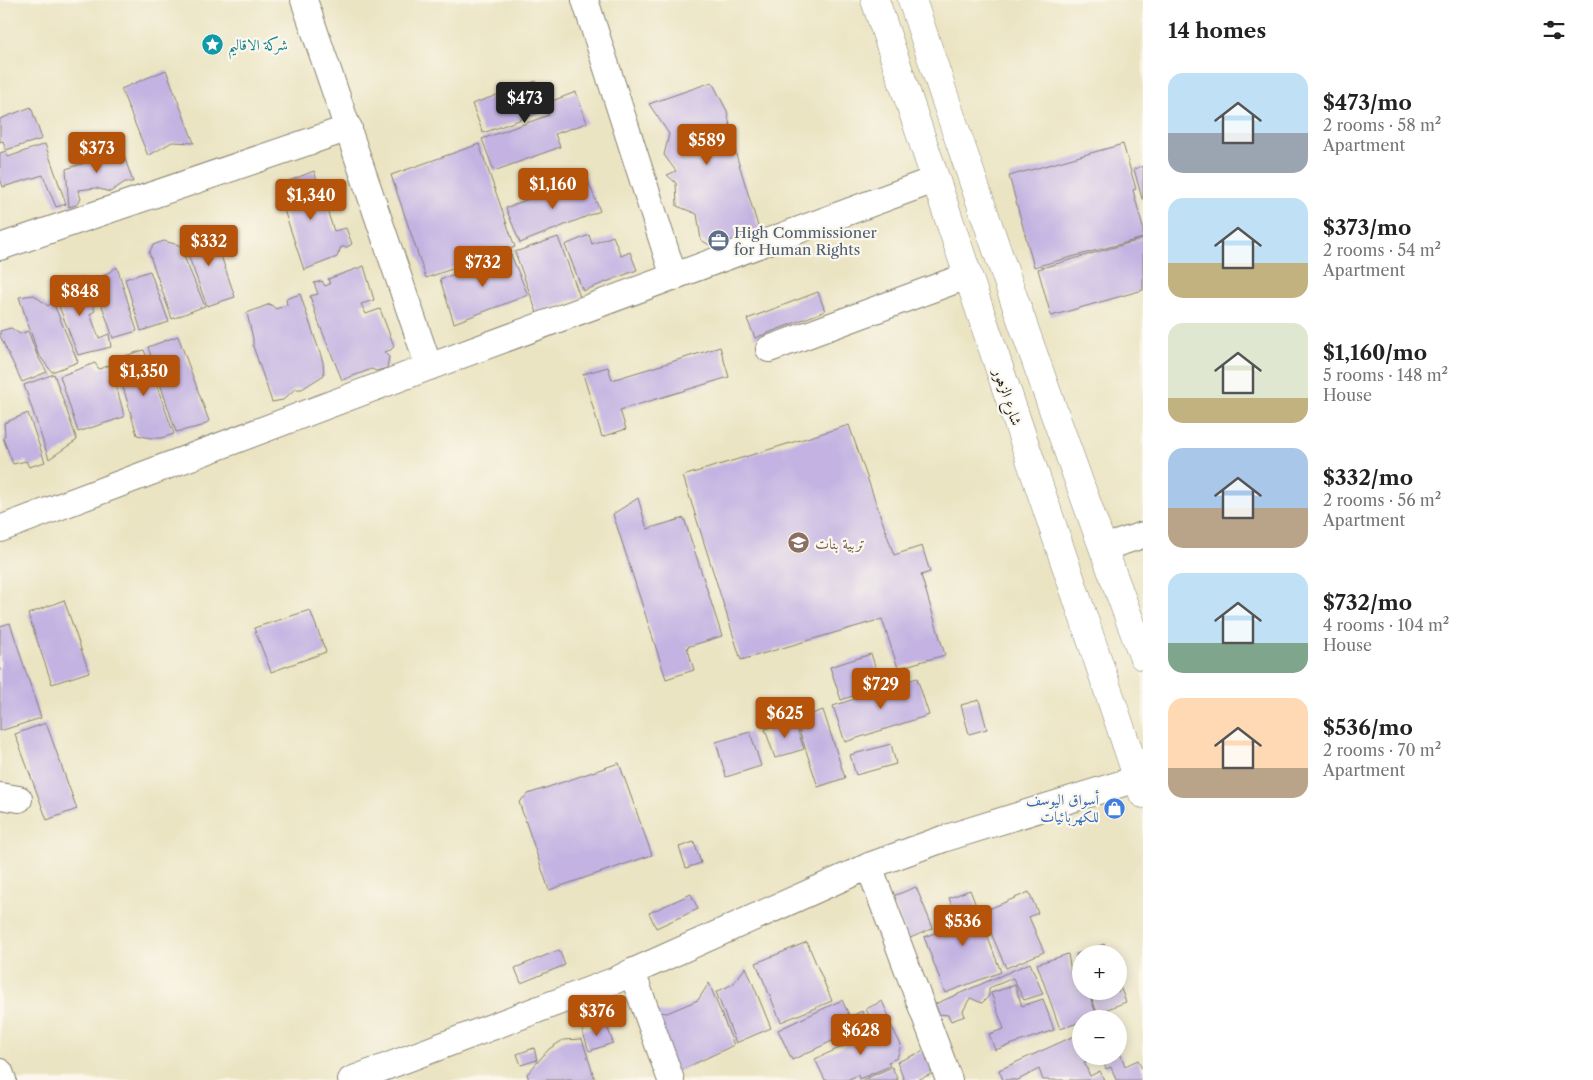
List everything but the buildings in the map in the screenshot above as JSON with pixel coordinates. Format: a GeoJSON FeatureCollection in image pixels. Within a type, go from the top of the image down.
{"type":"FeatureCollection","features":[{"type":"Feature","properties":{"kind":"main road","name":"شارع الزهور"},"geometry":{"type":"LineString","coordinates":[[875,0],[934,180],[1141,783]]}},
{"type":"Feature","properties":{"kind":"main road"},"geometry":{"type":"LineString","coordinates":[[915,1],[975,185],[1143,656]]}},
{"type":"Feature","properties":{"kind":"street"},"geometry":{"type":"LineString","coordinates":[[304,0],[429,367]]}},
{"type":"Feature","properties":{"kind":"street"},"geometry":{"type":"LineString","coordinates":[[585,0],[674,277]]}},
{"type":"Feature","properties":{"kind":"street"},"geometry":{"type":"LineString","coordinates":[[0,246],[349,128]]}},
{"type":"Feature","properties":{"kind":"street"},"geometry":{"type":"LineString","coordinates":[[0,529],[429,367],[934,180]]}},
{"type":"Feature","properties":{"kind":"street"},"geometry":{"type":"LineString","coordinates":[[768,349],[967,276]]}},
{"type":"Feature","properties":{"kind":"street"},"geometry":{"type":"LineString","coordinates":[[1103,548],[1143,535]]}},
{"type":"Feature","properties":{"kind":"street"},"geometry":{"type":"LineString","coordinates":[[351,1080],[616,980],[869,866],[943,839],[1141,783]]}},
{"type":"Feature","properties":{"kind":"street"},"geometry":{"type":"LineString","coordinates":[[869,866],[949,1080]]}},
{"type":"Feature","properties":{"kind":"street"},"geometry":{"type":"LineString","coordinates":[[632,972],[671,1080]]}},
{"type":"Feature","properties":{"kind":"street"},"geometry":{"type":"LineString","coordinates":[[0,1072],[3,1080]]}},
{"type":"Feature","properties":{"kind":"place","name":"شركة الاقاليم"},"geometry":{"type":"Point","coordinates":[212,44]}},
{"type":"Feature","properties":{"kind":"place","name":"High Commissioner for Human Rights"},"geometry":{"type":"Point","coordinates":[718,241]}},
{"type":"Feature","properties":{"kind":"place","name":"تربية بنات"},"geometry":{"type":"Point","coordinates":[799,543]}},
{"type":"Feature","properties":{"kind":"place","name":"أسواق اليوسف للكهربائيات"},"geometry":{"type":"Point","coordinates":[1115,808]}}]}
